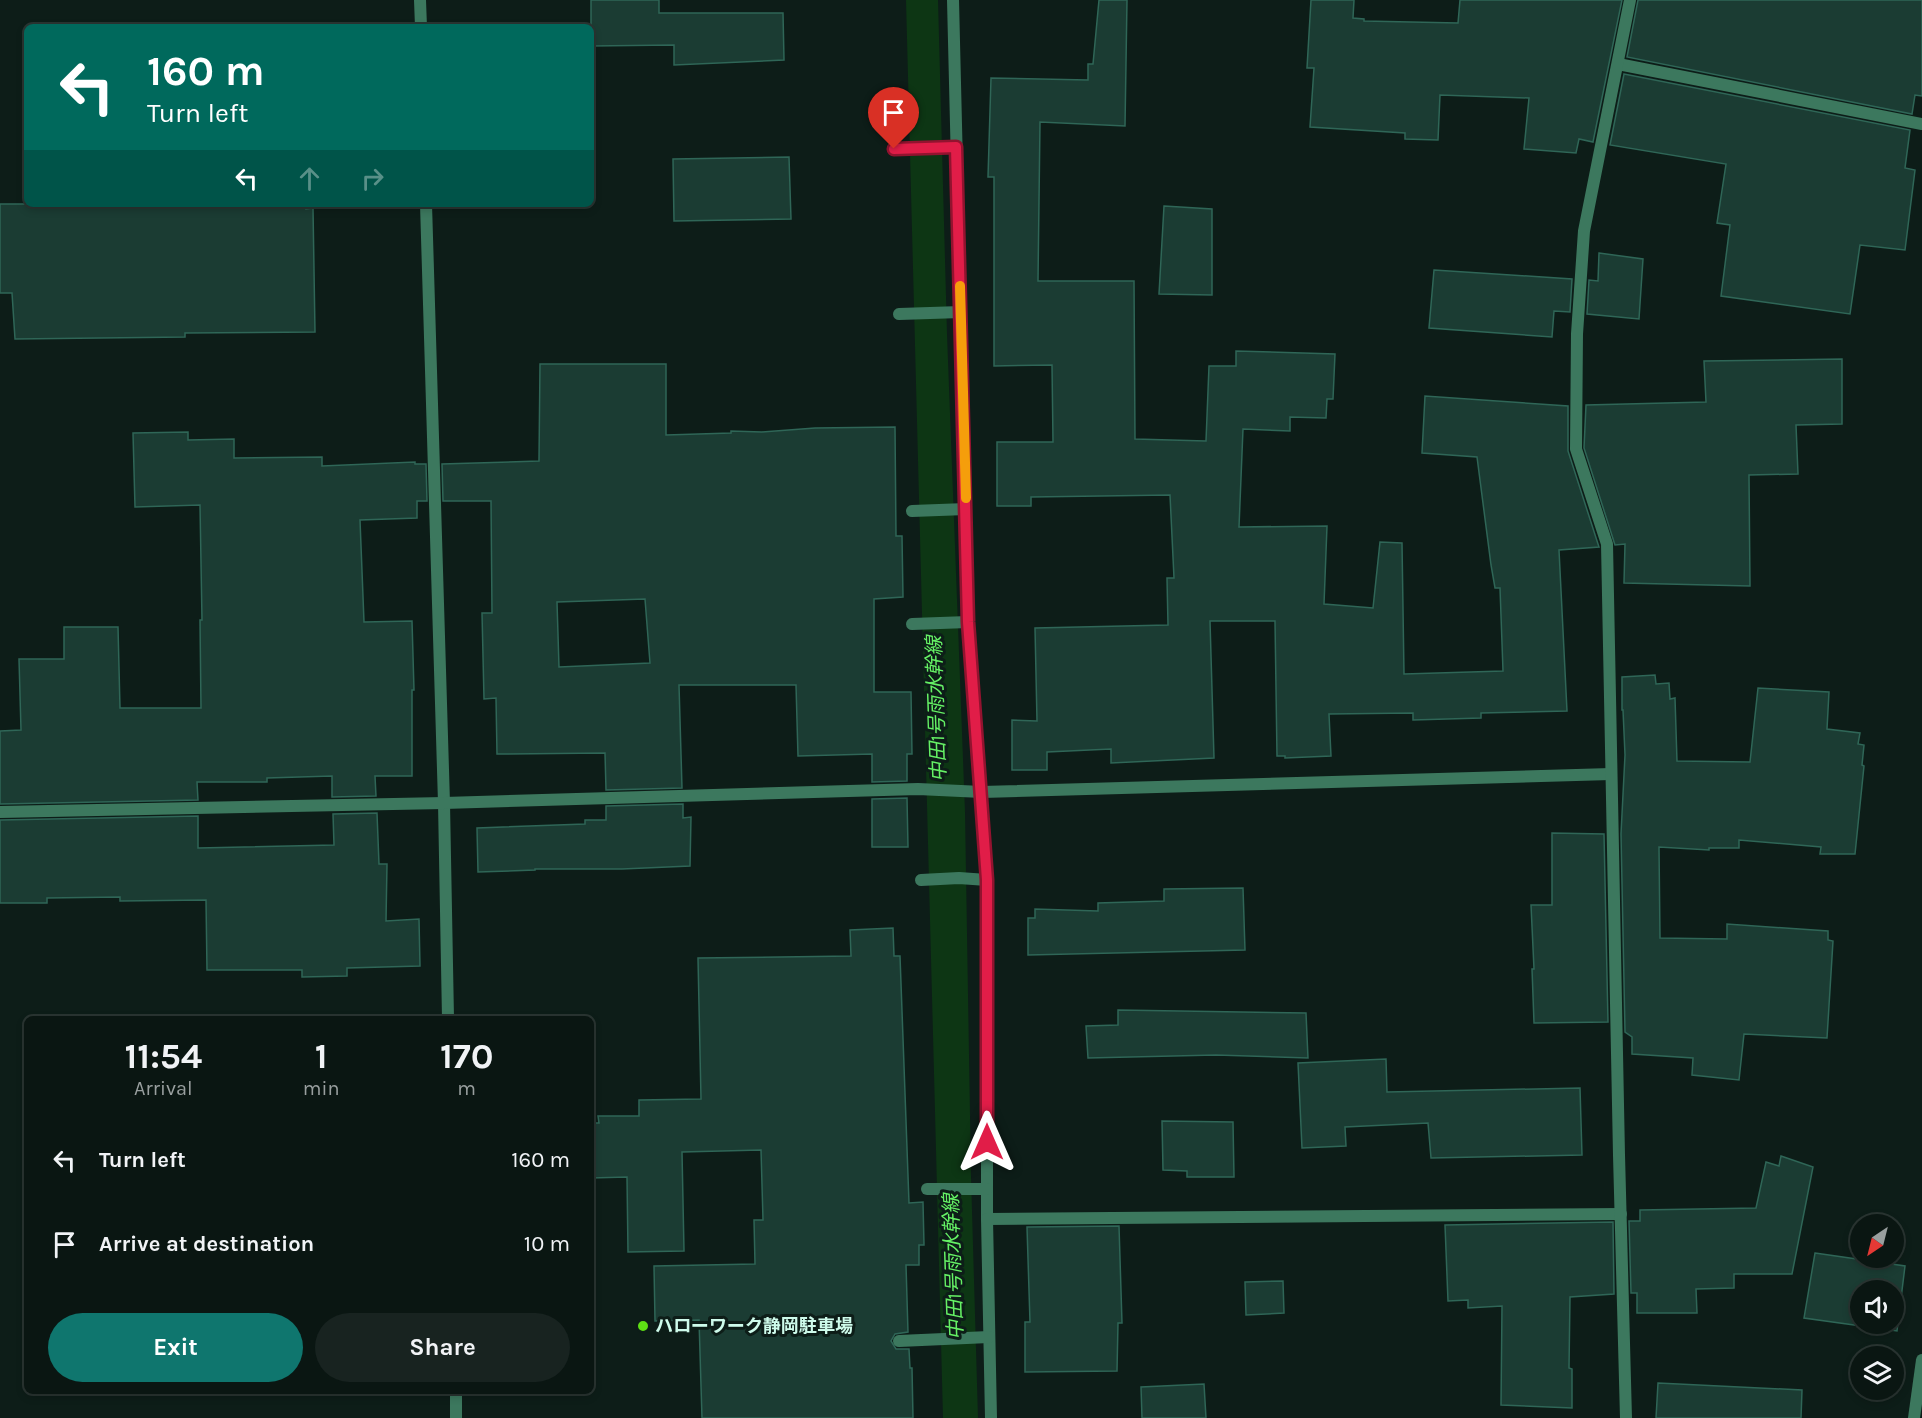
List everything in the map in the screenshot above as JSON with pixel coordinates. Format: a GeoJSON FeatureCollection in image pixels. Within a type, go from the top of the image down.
{"type":"FeatureCollection","features":[{"type":"Feature","properties":{"kind":"street"},"geometry":{"type":"LineString","coordinates":[[420,0],[421,24]]}},
{"type":"Feature","properties":{"kind":"street"},"geometry":{"type":"LineString","coordinates":[[953,0],[968,622],[987,880],[987,1219],[991,1418]]}},
{"type":"Feature","properties":{"kind":"street"},"geometry":{"type":"LineString","coordinates":[[1626,1418],[1607,544],[1576,449],[1577,346],[1584,231],[1630,0]]}},
{"type":"Feature","properties":{"kind":"street"},"geometry":{"type":"LineString","coordinates":[[1618,64],[1922,124]]}},
{"type":"Feature","properties":{"kind":"street"},"geometry":{"type":"LineString","coordinates":[[894,149],[956,147]]}},
{"type":"Feature","properties":{"kind":"street"},"geometry":{"type":"LineString","coordinates":[[426,207],[448,1016]]}},
{"type":"Feature","properties":{"kind":"street"},"geometry":{"type":"LineString","coordinates":[[899,314],[961,312]]}},
{"type":"Feature","properties":{"kind":"street"},"geometry":{"type":"LineString","coordinates":[[912,511],[966,508]]}},
{"type":"Feature","properties":{"kind":"street"},"geometry":{"type":"LineString","coordinates":[[912,624],[968,622]]}},
{"type":"Feature","properties":{"kind":"street"},"geometry":{"type":"LineString","coordinates":[[0,812],[444,803],[918,789],[982,792],[1611,774]]}},
{"type":"Feature","properties":{"kind":"street"},"geometry":{"type":"LineString","coordinates":[[921,880],[959,878],[987,880]]}},
{"type":"Feature","properties":{"kind":"street"},"geometry":{"type":"LineString","coordinates":[[927,1189],[987,1189]]}},
{"type":"Feature","properties":{"kind":"street"},"geometry":{"type":"LineString","coordinates":[[987,1219],[1621,1214]]}},
{"type":"Feature","properties":{"kind":"street"},"geometry":{"type":"LineString","coordinates":[[898,1341],[989,1336]]}},
{"type":"Feature","properties":{"kind":"street"},"geometry":{"type":"LineString","coordinates":[[1914,1418],[1922,1360]]}},
{"type":"Feature","properties":{"kind":"street"},"geometry":{"type":"LineString","coordinates":[[456,1394],[456,1418]]}},
{"type":"Feature","properties":{"kind":"water","name":"中田1号雨水幹線"},"geometry":{"type":"Polygon","coordinates":[[[906,0],[938,0],[947,334],[965,812],[971,1176],[978,1418],[943,1418],[906,0]]]}},
{"type":"Feature","properties":{"kind":"building"},"geometry":{"type":"Polygon","coordinates":[[[591,0],[659,0],[659,13],[783,13],[784,60],[674,65],[674,45],[594,46],[594,24],[591,24],[591,0]]]}},
{"type":"Feature","properties":{"kind":"building"},"geometry":{"type":"Polygon","coordinates":[[[1099,0],[1127,0],[1125,126],[1040,122],[1038,281],[1134,281],[1135,439],[1206,441],[1209,366],[1236,366],[1236,351],[1335,354],[1333,399],[1327,399],[1326,418],[1290,417],[1290,431],[1243,429],[1239,527],[1327,526],[1324,604],[1373,608],[1380,542],[1402,543],[1404,674],[1503,671],[1500,588],[1495,588],[1477,457],[1422,453],[1425,396],[1568,406],[1568,451],[1599,547],[1559,550],[1567,711],[1481,713],[1481,718],[1413,720],[1413,713],[1329,714],[1331,756],[1285,758],[1285,756],[1277,756],[1275,621],[1210,621],[1214,758],[1111,763],[1111,749],[1047,752],[1047,770],[1012,770],[1012,720],[1037,721],[1035,628],[1168,625],[1167,578],[1174,578],[1170,495],[1031,497],[1031,506],[997,506],[997,442],[1053,442],[1052,365],[994,366],[994,177],[988,177],[991,78],[1088,80],[1088,64],[1093,64],[1099,0]]]}},
{"type":"Feature","properties":{"kind":"building"},"geometry":{"type":"Polygon","coordinates":[[[1311,0],[1354,0],[1353,18],[1364,19],[1364,21],[1458,23],[1460,0],[1622,0],[1593,142],[1579,139],[1576,153],[1524,149],[1529,98],[1440,95],[1438,140],[1405,139],[1405,133],[1310,127],[1314,68],[1307,68],[1311,0]]]}},
{"type":"Feature","properties":{"kind":"building"},"geometry":{"type":"Polygon","coordinates":[[[1638,0],[1922,0],[1922,96],[1915,95],[1912,114],[1627,57],[1638,0]]]}},
{"type":"Feature","properties":{"kind":"building"},"geometry":{"type":"Polygon","coordinates":[[[1624,74],[1910,130],[1905,168],[1915,170],[1905,250],[1860,245],[1850,314],[1721,296],[1730,225],[1717,223],[1726,164],[1610,145],[1624,74]]]}},
{"type":"Feature","properties":{"kind":"building"},"geometry":{"type":"Polygon","coordinates":[[[789,157],[791,219],[674,221],[673,159],[789,157]]]}},
{"type":"Feature","properties":{"kind":"building"},"geometry":{"type":"Polygon","coordinates":[[[0,204],[24,204],[24,207],[313,208],[315,332],[185,333],[185,337],[15,339],[12,293],[0,293],[0,204]]]}},
{"type":"Feature","properties":{"kind":"building"},"geometry":{"type":"Polygon","coordinates":[[[1164,206],[1212,209],[1212,295],[1159,294],[1164,206]]]}},
{"type":"Feature","properties":{"kind":"building"},"geometry":{"type":"Polygon","coordinates":[[[1599,253],[1643,259],[1639,319],[1587,314],[1589,280],[1598,281],[1599,253]]]}},
{"type":"Feature","properties":{"kind":"building"},"geometry":{"type":"Polygon","coordinates":[[[1434,270],[1572,279],[1570,312],[1554,311],[1552,337],[1429,328],[1434,270]]]}},
{"type":"Feature","properties":{"kind":"building"},"geometry":{"type":"Polygon","coordinates":[[[1842,359],[1842,424],[1796,425],[1798,474],[1749,475],[1750,586],[1624,583],[1625,544],[1615,545],[1584,448],[1586,405],[1706,402],[1704,361],[1842,359]]]}},
{"type":"Feature","properties":{"kind":"building"},"geometry":{"type":"Polygon","coordinates":[[[540,364],[666,364],[666,435],[895,427],[896,536],[902,536],[903,597],[874,599],[874,692],[911,692],[912,754],[907,754],[907,781],[872,782],[872,754],[798,756],[796,685],[679,685],[682,788],[606,790],[605,753],[497,754],[496,698],[484,699],[482,613],[492,613],[491,501],[443,501],[442,464],[539,461],[540,364]],[[645,599],[557,602],[559,667],[650,663],[645,599]]]}},
{"type":"Feature","properties":{"kind":"building"},"geometry":{"type":"Polygon","coordinates":[[[188,432],[188,440],[234,439],[234,458],[322,457],[322,466],[415,462],[415,464],[426,464],[427,501],[417,501],[417,518],[360,520],[364,622],[412,621],[414,690],[412,690],[412,776],[375,776],[376,796],[332,797],[332,776],[267,778],[267,782],[197,782],[198,800],[0,804],[0,731],[21,730],[19,659],[64,659],[64,627],[118,627],[120,708],[201,708],[200,505],[135,507],[133,433],[188,432]]]}},
{"type":"Feature","properties":{"kind":"building"},"geometry":{"type":"Polygon","coordinates":[[[1655,675],[1656,684],[1669,683],[1670,699],[1675,698],[1677,761],[1750,762],[1758,688],[1829,692],[1827,729],[1860,733],[1858,744],[1864,745],[1855,854],[1820,854],[1821,847],[1739,840],[1739,848],[1709,848],[1709,850],[1659,847],[1660,938],[1727,939],[1727,924],[1828,931],[1828,940],[1833,941],[1827,1038],[1744,1034],[1739,1080],[1692,1075],[1693,1058],[1632,1054],[1632,1037],[1625,1032],[1621,834],[1625,755],[1622,677],[1655,675]]]}},
{"type":"Feature","properties":{"kind":"building"},"geometry":{"type":"Polygon","coordinates":[[[907,798],[908,847],[872,847],[872,799],[907,798]]]}},
{"type":"Feature","properties":{"kind":"building"},"geometry":{"type":"Polygon","coordinates":[[[683,804],[683,818],[691,817],[690,866],[478,872],[477,828],[585,824],[585,820],[606,820],[606,806],[683,804]]]}},
{"type":"Feature","properties":{"kind":"building"},"geometry":{"type":"Polygon","coordinates":[[[377,813],[379,864],[387,864],[386,921],[419,919],[420,966],[347,968],[347,976],[302,977],[302,970],[207,970],[206,900],[120,901],[120,897],[47,898],[47,903],[0,903],[0,820],[198,816],[198,848],[334,845],[333,814],[377,813]]]}},
{"type":"Feature","properties":{"kind":"building"},"geometry":{"type":"Polygon","coordinates":[[[1552,833],[1604,834],[1608,1022],[1534,1023],[1531,905],[1552,905],[1552,833]]]}},
{"type":"Feature","properties":{"kind":"building"},"geometry":{"type":"Polygon","coordinates":[[[1243,888],[1245,950],[1028,955],[1028,918],[1035,918],[1035,909],[1098,911],[1098,903],[1164,901],[1164,889],[1243,888]]]}},
{"type":"Feature","properties":{"kind":"building"},"geometry":{"type":"Polygon","coordinates":[[[893,928],[894,956],[900,956],[909,1203],[923,1202],[924,1245],[919,1245],[919,1265],[906,1265],[908,1332],[895,1334],[891,1341],[896,1349],[909,1349],[910,1368],[912,1368],[913,1418],[702,1418],[699,1320],[655,1321],[654,1266],[755,1264],[754,1220],[763,1220],[761,1150],[682,1152],[684,1251],[628,1252],[627,1177],[594,1178],[594,1123],[599,1123],[598,1116],[639,1116],[639,1100],[701,1099],[698,958],[851,956],[850,930],[893,928]]]}},
{"type":"Feature","properties":{"kind":"building"},"geometry":{"type":"Polygon","coordinates":[[[1118,1010],[1306,1013],[1308,1058],[1216,1055],[1088,1058],[1086,1026],[1118,1025],[1118,1010]]]}},
{"type":"Feature","properties":{"kind":"building"},"geometry":{"type":"Polygon","coordinates":[[[1386,1059],[1387,1092],[1580,1088],[1582,1155],[1431,1158],[1428,1123],[1345,1127],[1346,1146],[1302,1148],[1298,1063],[1386,1059]]]}},
{"type":"Feature","properties":{"kind":"building"},"geometry":{"type":"Polygon","coordinates":[[[1162,1121],[1233,1122],[1234,1177],[1187,1177],[1187,1171],[1163,1170],[1162,1121]]]}},
{"type":"Feature","properties":{"kind":"building"},"geometry":{"type":"Polygon","coordinates":[[[1781,1156],[1813,1167],[1792,1274],[1734,1274],[1734,1288],[1696,1289],[1697,1313],[1637,1313],[1637,1293],[1631,1293],[1629,1221],[1640,1221],[1640,1210],[1756,1208],[1766,1162],[1779,1166],[1781,1156]]]}},
{"type":"Feature","properties":{"kind":"building"},"geometry":{"type":"Polygon","coordinates":[[[1613,1222],[1614,1294],[1570,1297],[1569,1368],[1572,1369],[1572,1408],[1501,1405],[1502,1306],[1468,1308],[1468,1300],[1448,1301],[1445,1225],[1613,1222]]]}},
{"type":"Feature","properties":{"kind":"building"},"geometry":{"type":"Polygon","coordinates":[[[1119,1226],[1122,1323],[1118,1323],[1117,1371],[1025,1372],[1025,1322],[1030,1322],[1027,1227],[1119,1226]]]}},
{"type":"Feature","properties":{"kind":"building"},"geometry":{"type":"Polygon","coordinates":[[[1815,1253],[1850,1258],[1850,1268],[1904,1268],[1905,1266],[1903,1280],[1850,1280],[1850,1324],[1804,1318],[1815,1253]]]}},
{"type":"Feature","properties":{"kind":"building"},"geometry":{"type":"Polygon","coordinates":[[[1283,1281],[1284,1313],[1246,1315],[1245,1282],[1283,1281]]]}},
{"type":"Feature","properties":{"kind":"building"},"geometry":{"type":"Polygon","coordinates":[[[1658,1383],[1802,1390],[1801,1418],[1656,1418],[1658,1383]]]}},
{"type":"Feature","properties":{"kind":"building"},"geometry":{"type":"Polygon","coordinates":[[[1204,1384],[1206,1418],[1142,1418],[1141,1387],[1204,1384]]]}},
{"type":"Feature","properties":{"kind":"slow traffic"},"geometry":{"type":"LineString","coordinates":[[960,286],[966,498]]}},
{"type":"Feature","properties":{"kind":"place","name":"ハローワーク静岡駐車場"},"geometry":{"type":"Point","coordinates":[643,1326]}},
{"type":"Feature","properties":{"kind":"route"},"geometry":{"type":"LineString","coordinates":[[894,149],[956,147],[968,622],[987,880],[987,1142]]}}]}
